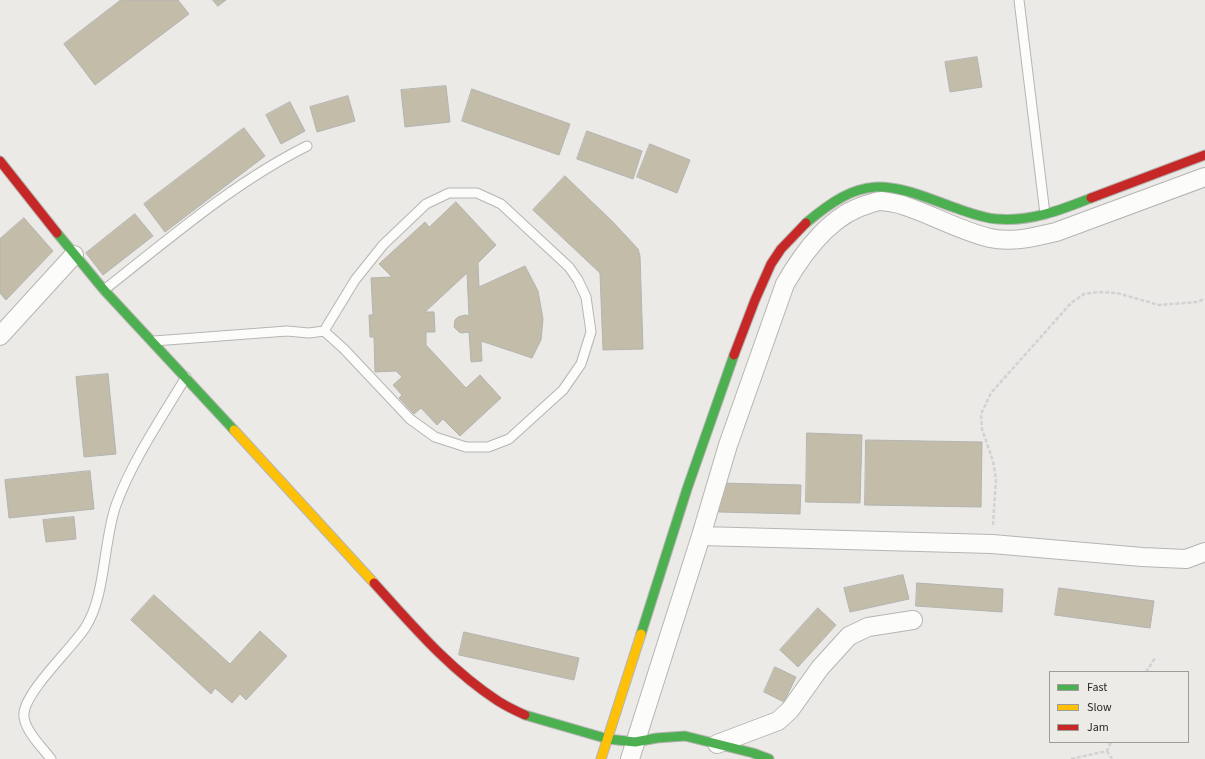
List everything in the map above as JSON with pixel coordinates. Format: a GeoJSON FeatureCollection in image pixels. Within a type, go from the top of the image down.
{"type":"FeatureCollection","features":[{"type":"Feature","properties":{"kind":"street"},"geometry":{"type":"LineString","coordinates":[[630,759],[701,536],[728,445],[785,284],[797,263],[830,225],[844,216],[868,187],[883,186],[904,189],[978,215],[996,219],[1026,219],[1045,214],[1205,155]]}},
{"type":"Feature","properties":{"kind":"street"},"geometry":{"type":"LineString","coordinates":[[0,161],[104,290],[186,377],[428,642],[464,675],[498,701],[526,716],[608,739],[635,742],[657,738],[685,736],[753,753],[769,759]]}},
{"type":"Feature","properties":{"kind":"street"},"geometry":{"type":"LineString","coordinates":[[601,759],[667,549],[695,465],[745,326],[774,258],[794,235],[832,204],[858,198],[903,205],[990,238],[1009,240],[1032,238],[1056,232],[1205,177]]}},
{"type":"Feature","properties":{"kind":"street"},"geometry":{"type":"LineString","coordinates":[[0,336],[74,254]]}},
{"type":"Feature","properties":{"kind":"street"},"geometry":{"type":"LineString","coordinates":[[701,536],[992,544],[1142,557],[1186,559],[1205,552]]}},
{"type":"Feature","properties":{"kind":"street"},"geometry":{"type":"LineString","coordinates":[[717,744],[778,721],[790,710],[820,668],[849,636],[868,627],[913,620]]}},
{"type":"Feature","properties":{"kind":"lane"},"geometry":{"type":"LineString","coordinates":[[1019,0],[1045,214]]}},
{"type":"Feature","properties":{"kind":"lane"},"geometry":{"type":"LineString","coordinates":[[104,290],[204,212],[258,174],[280,160],[307,146]]}},
{"type":"Feature","properties":{"kind":"lane"},"geometry":{"type":"LineString","coordinates":[[153,342],[287,331],[309,333],[324,331],[344,348],[410,419],[435,437],[466,447],[488,447],[509,439],[563,390],[580,364],[591,332],[586,297],[570,267],[501,204],[478,193],[450,193],[426,204],[383,246],[355,280],[324,331]]}},
{"type":"Feature","properties":{"kind":"lane"},"geometry":{"type":"LineString","coordinates":[[51,759],[26,726],[24,715],[26,704],[38,686],[86,627],[94,612],[102,578],[111,523],[117,504],[125,484],[146,445],[186,377]]}},
{"type":"Feature","properties":{"kind":"path"},"geometry":{"type":"LineString","coordinates":[[992,544],[996,479],[993,461],[982,429],[981,414],[991,393],[1071,303],[1084,294],[1098,292],[1117,293],[1158,305],[1197,302],[1205,299]]}},
{"type":"Feature","properties":{"kind":"path"},"geometry":{"type":"LineString","coordinates":[[1147,671],[1155,658]]}},
{"type":"Feature","properties":{"kind":"path"},"geometry":{"type":"LineString","coordinates":[[1107,751],[1111,743]]}},
{"type":"Feature","properties":{"kind":"path"},"geometry":{"type":"LineString","coordinates":[[1071,759],[1107,751]]}},
{"type":"Feature","properties":{"kind":"path"},"geometry":{"type":"LineString","coordinates":[[1107,751],[1112,759]]}},
{"type":"Feature","properties":{"kind":"building"},"geometry":{"type":"Polygon","coordinates":[[[121,0],[178,0],[189,14],[95,85],[64,44],[121,0]]]}},
{"type":"Feature","properties":{"kind":"building"},"geometry":{"type":"Polygon","coordinates":[[[213,0],[226,0],[218,6],[213,0]]]}},
{"type":"Feature","properties":{"kind":"building"},"geometry":{"type":"Polygon","coordinates":[[[977,57],[982,87],[950,92],[945,62],[977,57]]]}},
{"type":"Feature","properties":{"kind":"building"},"geometry":{"type":"Polygon","coordinates":[[[446,86],[450,122],[405,127],[401,90],[446,86]]]}},
{"type":"Feature","properties":{"kind":"building"},"geometry":{"type":"Polygon","coordinates":[[[472,89],[570,124],[559,155],[462,121],[472,89]]]}},
{"type":"Feature","properties":{"kind":"building"},"geometry":{"type":"Polygon","coordinates":[[[348,96],[355,121],[317,132],[310,107],[348,96]]]}},
{"type":"Feature","properties":{"kind":"building"},"geometry":{"type":"Polygon","coordinates":[[[290,102],[305,131],[281,144],[266,115],[290,102]]]}},
{"type":"Feature","properties":{"kind":"building"},"geometry":{"type":"Polygon","coordinates":[[[244,128],[265,156],[165,232],[144,204],[244,128]]]}},
{"type":"Feature","properties":{"kind":"building"},"geometry":{"type":"Polygon","coordinates":[[[587,131],[642,151],[633,179],[577,159],[587,131]]]}},
{"type":"Feature","properties":{"kind":"building"},"geometry":{"type":"Polygon","coordinates":[[[650,144],[690,160],[677,193],[637,177],[650,144]]]}},
{"type":"Feature","properties":{"kind":"building"},"geometry":{"type":"Polygon","coordinates":[[[565,176],[613,222],[638,249],[640,256],[643,349],[603,350],[600,273],[533,210],[565,176]]]}},
{"type":"Feature","properties":{"kind":"building"},"geometry":{"type":"Polygon","coordinates":[[[456,202],[496,245],[478,263],[479,287],[525,266],[538,291],[543,319],[541,340],[532,358],[481,341],[482,361],[471,362],[469,332],[459,332],[454,327],[455,320],[458,317],[465,315],[469,316],[467,273],[425,312],[434,312],[435,332],[426,332],[426,345],[466,388],[480,375],[501,398],[460,436],[443,419],[437,425],[421,408],[414,414],[399,398],[402,395],[393,385],[402,377],[396,371],[375,372],[374,337],[370,337],[369,315],[373,315],[371,278],[392,277],[379,264],[425,222],[429,227],[456,202]]]}},
{"type":"Feature","properties":{"kind":"building"},"geometry":{"type":"Polygon","coordinates":[[[135,214],[153,236],[103,275],[86,253],[135,214]]]}},
{"type":"Feature","properties":{"kind":"building"},"geometry":{"type":"Polygon","coordinates":[[[24,218],[53,251],[6,300],[0,293],[0,239],[24,218]]]}},
{"type":"Feature","properties":{"kind":"building"},"geometry":{"type":"Polygon","coordinates":[[[108,374],[116,454],[84,457],[76,377],[108,374]]]}},
{"type":"Feature","properties":{"kind":"building"},"geometry":{"type":"Polygon","coordinates":[[[807,433],[862,435],[860,503],[806,502],[807,433]]]}},
{"type":"Feature","properties":{"kind":"building"},"geometry":{"type":"Polygon","coordinates":[[[866,440],[982,442],[981,507],[865,505],[866,440]]]}},
{"type":"Feature","properties":{"kind":"building"},"geometry":{"type":"Polygon","coordinates":[[[90,471],[94,509],[9,518],[5,480],[90,471]]]}},
{"type":"Feature","properties":{"kind":"building"},"geometry":{"type":"Polygon","coordinates":[[[720,483],[801,485],[800,514],[719,512],[720,483]]]}},
{"type":"Feature","properties":{"kind":"building"},"geometry":{"type":"Polygon","coordinates":[[[74,517],[76,539],[46,542],[43,520],[74,517]]]}},
{"type":"Feature","properties":{"kind":"building"},"geometry":{"type":"Polygon","coordinates":[[[903,575],[909,599],[850,612],[844,588],[903,575]]]}},
{"type":"Feature","properties":{"kind":"building"},"geometry":{"type":"Polygon","coordinates":[[[917,583],[1003,589],[1002,612],[916,606],[917,583]]]}},
{"type":"Feature","properties":{"kind":"building"},"geometry":{"type":"Polygon","coordinates":[[[1059,588],[1154,601],[1150,628],[1055,615],[1059,588]]]}},
{"type":"Feature","properties":{"kind":"building"},"geometry":{"type":"Polygon","coordinates":[[[154,595],[230,664],[260,631],[287,656],[246,700],[240,694],[232,703],[215,688],[211,694],[131,620],[154,595]]]}},
{"type":"Feature","properties":{"kind":"building"},"geometry":{"type":"Polygon","coordinates":[[[818,608],[836,625],[798,667],[780,650],[818,608]]]}},
{"type":"Feature","properties":{"kind":"building"},"geometry":{"type":"Polygon","coordinates":[[[464,632],[579,658],[574,680],[459,655],[464,632]]]}},
{"type":"Feature","properties":{"kind":"building"},"geometry":{"type":"Polygon","coordinates":[[[775,667],[796,677],[784,702],[764,692],[775,667]]]}},
{"type":"Feature","properties":{"kind":"traffic: fast"},"geometry":{"type":"LineString","coordinates":[[806,223],[826,207],[843,197],[859,190],[875,187],[908,191],[973,214],[997,219],[1021,219],[1033,217],[1057,211],[1091,198]]}},
{"type":"Feature","properties":{"kind":"traffic: fast"},"geometry":{"type":"LineString","coordinates":[[57,233],[104,290],[234,430]]}},
{"type":"Feature","properties":{"kind":"traffic: fast"},"geometry":{"type":"LineString","coordinates":[[641,634],[687,489],[734,355]]}},
{"type":"Feature","properties":{"kind":"traffic: fast"},"geometry":{"type":"LineString","coordinates":[[525,715],[608,739],[635,742],[657,738],[685,736],[753,753],[769,759]]}},
{"type":"Feature","properties":{"kind":"traffic: slow"},"geometry":{"type":"LineString","coordinates":[[234,430],[374,583]]}},
{"type":"Feature","properties":{"kind":"traffic: slow"},"geometry":{"type":"LineString","coordinates":[[601,759],[641,634]]}},
{"type":"Feature","properties":{"kind":"traffic: jam"},"geometry":{"type":"LineString","coordinates":[[1091,198],[1205,155]]}},
{"type":"Feature","properties":{"kind":"traffic: jam"},"geometry":{"type":"LineString","coordinates":[[0,161],[57,233]]}},
{"type":"Feature","properties":{"kind":"traffic: jam"},"geometry":{"type":"LineString","coordinates":[[734,355],[755,300],[771,264],[781,249],[806,223]]}},
{"type":"Feature","properties":{"kind":"traffic: jam"},"geometry":{"type":"LineString","coordinates":[[374,583],[432,646],[480,689],[498,701],[525,715]]}}]}
